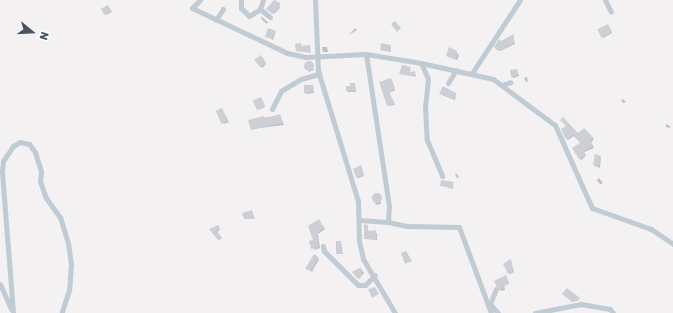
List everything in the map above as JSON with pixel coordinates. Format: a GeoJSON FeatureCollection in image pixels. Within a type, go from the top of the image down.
{"type":"FeatureCollection","features":[{"type":"Feature","properties":{"kind":"street"},"geometry":{"type":"LineString","coordinates":[[200,0],[192,8],[278,51],[306,57],[366,54],[472,73],[493,79],[555,125],[592,208],[651,229],[673,244]]}},
{"type":"Feature","properties":{"kind":"street"},"geometry":{"type":"LineString","coordinates":[[241,0],[245,14],[252,15],[260,9],[263,0]]}},
{"type":"Feature","properties":{"kind":"street"},"geometry":{"type":"LineString","coordinates":[[315,0],[316,57],[319,74],[358,201],[359,241],[363,259],[375,275],[395,313]]}},
{"type":"Feature","properties":{"kind":"street"},"geometry":{"type":"LineString","coordinates":[[472,73],[520,0]]}},
{"type":"Feature","properties":{"kind":"street"},"geometry":{"type":"LineString","coordinates":[[605,0],[611,12]]}},
{"type":"Feature","properties":{"kind":"street"},"geometry":{"type":"LineString","coordinates":[[216,20],[223,8]]}},
{"type":"Feature","properties":{"kind":"street"},"geometry":{"type":"LineString","coordinates":[[260,9],[270,17]]}},
{"type":"Feature","properties":{"kind":"street"},"geometry":{"type":"LineString","coordinates":[[366,54],[389,206],[388,222]]}},
{"type":"Feature","properties":{"kind":"street"},"geometry":{"type":"LineString","coordinates":[[421,63],[428,79],[425,107],[427,140],[442,176]]}},
{"type":"Feature","properties":{"kind":"street"},"geometry":{"type":"LineString","coordinates":[[448,83],[456,70]]}},
{"type":"Feature","properties":{"kind":"street"},"geometry":{"type":"LineString","coordinates":[[272,109],[281,91],[301,79],[319,74]]}},
{"type":"Feature","properties":{"kind":"street"},"geometry":{"type":"LineString","coordinates":[[502,85],[511,82]]}},
{"type":"Feature","properties":{"kind":"street"},"geometry":{"type":"LineString","coordinates":[[13,312],[2,171],[3,161],[13,146],[20,142],[29,144],[35,152],[42,187],[46,198],[60,217],[68,243],[71,264],[69,290],[62,312]]}},
{"type":"Feature","properties":{"kind":"street"},"geometry":{"type":"LineString","coordinates":[[359,220],[388,222],[407,226],[459,228],[491,313]]}},
{"type":"Feature","properties":{"kind":"street"},"geometry":{"type":"LineString","coordinates":[[323,246],[324,251],[358,285],[365,285],[375,275]]}},
{"type":"Feature","properties":{"kind":"street"},"geometry":{"type":"LineString","coordinates":[[0,284],[13,312]]}},
{"type":"Feature","properties":{"kind":"street"},"geometry":{"type":"LineString","coordinates":[[496,289],[490,304],[498,313]]}},
{"type":"Feature","properties":{"kind":"street"},"geometry":{"type":"LineString","coordinates":[[535,313],[581,304],[610,309],[613,313]]}},
{"type":"Feature","properties":{"kind":"building"},"geometry":{"type":"Polygon","coordinates":[[[274,0],[280,3],[280,6],[272,14],[266,9],[274,0]]]}},
{"type":"Feature","properties":{"kind":"building"},"geometry":{"type":"Polygon","coordinates":[[[108,5],[111,11],[104,15],[101,9],[108,5]]]}},
{"type":"Feature","properties":{"kind":"building"},"geometry":{"type":"Polygon","coordinates":[[[395,21],[401,28],[397,32],[391,24],[395,21]]]}},
{"type":"Feature","properties":{"kind":"building"},"geometry":{"type":"Polygon","coordinates":[[[608,24],[612,32],[601,37],[597,29],[608,24]]]}},
{"type":"Feature","properties":{"kind":"building"},"geometry":{"type":"Polygon","coordinates":[[[268,28],[276,31],[272,39],[265,37],[268,28]]]}},
{"type":"Feature","properties":{"kind":"building"},"geometry":{"type":"Polygon","coordinates":[[[514,34],[514,43],[498,51],[494,47],[499,39],[501,41],[514,34]]]}},
{"type":"Feature","properties":{"kind":"building"},"geometry":{"type":"Polygon","coordinates":[[[301,43],[301,46],[310,45],[311,53],[296,51],[295,44],[301,43]]]}},
{"type":"Feature","properties":{"kind":"building"},"geometry":{"type":"Polygon","coordinates":[[[381,43],[391,45],[390,51],[380,50],[381,43]]]}},
{"type":"Feature","properties":{"kind":"building"},"geometry":{"type":"Polygon","coordinates":[[[449,47],[457,51],[456,60],[446,56],[449,47]]]}},
{"type":"Feature","properties":{"kind":"building"},"geometry":{"type":"Polygon","coordinates":[[[261,55],[266,63],[260,67],[254,60],[261,55]]]}},
{"type":"Feature","properties":{"kind":"building"},"geometry":{"type":"Polygon","coordinates":[[[307,61],[311,61],[313,62],[313,70],[307,71],[304,68],[304,64],[307,61]]]}},
{"type":"Feature","properties":{"kind":"building"},"geometry":{"type":"Polygon","coordinates":[[[402,65],[411,67],[410,72],[415,71],[416,77],[399,74],[402,65]]]}},
{"type":"Feature","properties":{"kind":"building"},"geometry":{"type":"Polygon","coordinates":[[[517,69],[518,75],[511,77],[510,70],[517,69]]]}},
{"type":"Feature","properties":{"kind":"building"},"geometry":{"type":"Polygon","coordinates":[[[391,78],[395,89],[389,92],[395,104],[387,106],[379,82],[391,78]]]}},
{"type":"Feature","properties":{"kind":"building"},"geometry":{"type":"Polygon","coordinates":[[[350,83],[355,83],[355,91],[346,91],[346,86],[350,86],[350,83]]]}},
{"type":"Feature","properties":{"kind":"building"},"geometry":{"type":"Polygon","coordinates":[[[304,85],[313,85],[314,92],[304,93],[304,85]]]}},
{"type":"Feature","properties":{"kind":"building"},"geometry":{"type":"Polygon","coordinates":[[[443,86],[456,93],[454,99],[439,94],[443,86]]]}},
{"type":"Feature","properties":{"kind":"building"},"geometry":{"type":"Polygon","coordinates":[[[261,97],[265,106],[257,110],[253,101],[261,97]]]}},
{"type":"Feature","properties":{"kind":"building"},"geometry":{"type":"Polygon","coordinates":[[[222,108],[228,121],[222,124],[216,111],[222,108]]]}},
{"type":"Feature","properties":{"kind":"building"},"geometry":{"type":"Polygon","coordinates":[[[280,114],[283,123],[251,130],[248,120],[264,116],[265,119],[280,114]]]}},
{"type":"Feature","properties":{"kind":"building"},"geometry":{"type":"Polygon","coordinates":[[[563,117],[578,133],[584,128],[593,137],[590,140],[593,146],[583,151],[586,155],[579,159],[572,148],[580,143],[573,135],[567,140],[565,138],[561,129],[566,126],[560,120],[563,117]]]}},
{"type":"Feature","properties":{"kind":"building"},"geometry":{"type":"Polygon","coordinates":[[[595,154],[601,156],[599,167],[593,165],[595,154]]]}},
{"type":"Feature","properties":{"kind":"building"},"geometry":{"type":"Polygon","coordinates":[[[361,165],[364,175],[356,177],[353,169],[361,165]]]}},
{"type":"Feature","properties":{"kind":"building"},"geometry":{"type":"Polygon","coordinates":[[[441,180],[454,182],[453,188],[440,186],[441,180]]]}},
{"type":"Feature","properties":{"kind":"building"},"geometry":{"type":"Polygon","coordinates":[[[375,193],[379,193],[381,194],[381,202],[375,203],[372,200],[372,196],[375,193]]]}},
{"type":"Feature","properties":{"kind":"building"},"geometry":{"type":"Polygon","coordinates":[[[252,210],[255,219],[244,219],[242,213],[252,210]]]}},
{"type":"Feature","properties":{"kind":"building"},"geometry":{"type":"Polygon","coordinates":[[[319,219],[324,228],[317,233],[319,247],[311,249],[309,241],[313,240],[308,226],[319,219]]]}},
{"type":"Feature","properties":{"kind":"building"},"geometry":{"type":"Polygon","coordinates":[[[364,224],[368,225],[368,231],[376,230],[376,239],[364,239],[364,224]]]}},
{"type":"Feature","properties":{"kind":"building"},"geometry":{"type":"Polygon","coordinates":[[[218,225],[220,228],[217,231],[221,237],[218,240],[209,229],[218,225]]]}},
{"type":"Feature","properties":{"kind":"building"},"geometry":{"type":"Polygon","coordinates":[[[336,241],[341,241],[343,254],[336,254],[336,241]]]}},
{"type":"Feature","properties":{"kind":"building"},"geometry":{"type":"Polygon","coordinates":[[[406,251],[412,261],[405,264],[401,253],[406,251]]]}},
{"type":"Feature","properties":{"kind":"building"},"geometry":{"type":"Polygon","coordinates":[[[314,254],[318,257],[311,271],[305,269],[314,254]]]}},
{"type":"Feature","properties":{"kind":"building"},"geometry":{"type":"Polygon","coordinates":[[[511,259],[513,271],[508,274],[503,264],[511,259]]]}},
{"type":"Feature","properties":{"kind":"building"},"geometry":{"type":"Polygon","coordinates":[[[361,267],[362,276],[357,278],[352,272],[361,267]]]}},
{"type":"Feature","properties":{"kind":"building"},"geometry":{"type":"Polygon","coordinates":[[[506,275],[509,283],[499,291],[494,281],[506,275]]]}},
{"type":"Feature","properties":{"kind":"building"},"geometry":{"type":"Polygon","coordinates":[[[375,287],[379,294],[372,298],[368,289],[375,287]]]}},
{"type":"Feature","properties":{"kind":"building"},"geometry":{"type":"Polygon","coordinates":[[[567,288],[580,298],[577,301],[572,302],[562,294],[567,288]]]}}]}
